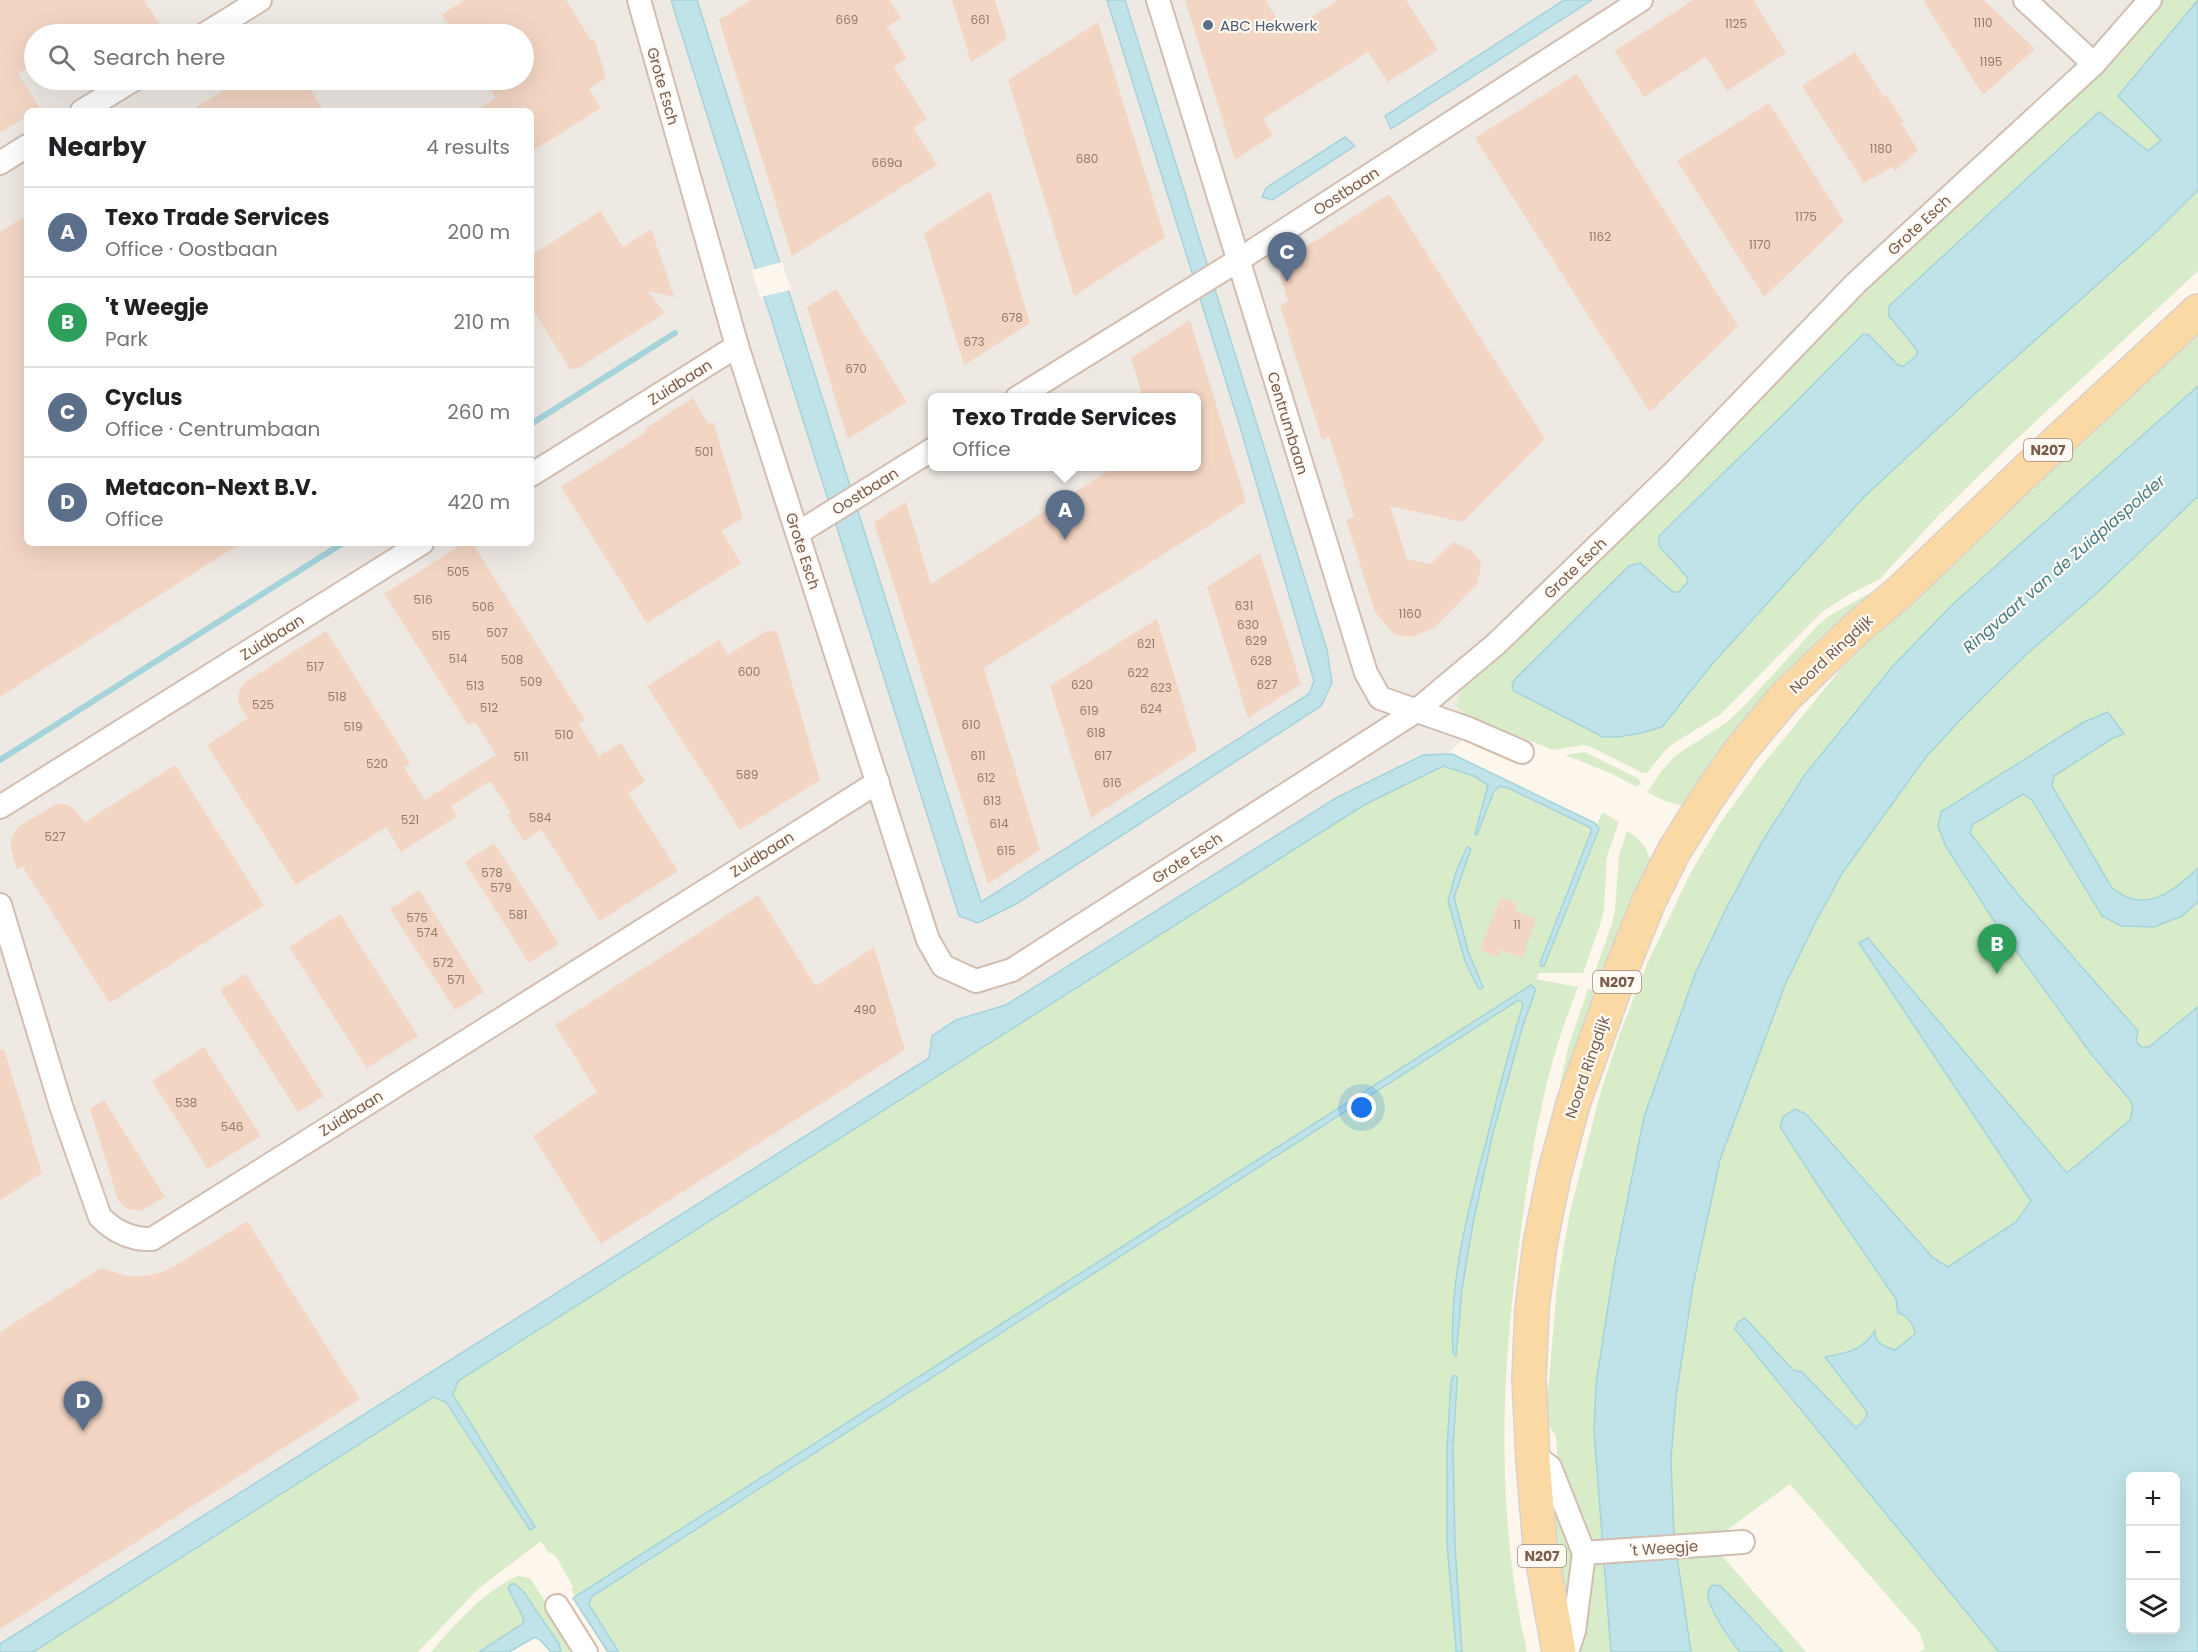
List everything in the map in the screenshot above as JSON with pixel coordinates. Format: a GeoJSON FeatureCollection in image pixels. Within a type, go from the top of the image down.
{"type":"FeatureCollection","features":[{"type":"Feature","properties":{"kind":"main road","name":"Noord Ringdijk"},"geometry":{"type":"LineString","coordinates":[[1559,1652],[1540,1546],[1533,1460],[1551,1288],[1568,1190],[1592,1099],[1620,1018],[1685,872],[1726,805],[1826,680],[1877,624],[1901,591],[2034,463],[2198,311]]}},
{"type":"Feature","properties":{"kind":"street"},"geometry":{"type":"LineString","coordinates":[[221,24],[260,0]]}},
{"type":"Feature","properties":{"kind":"street","name":"Centrumbaan"},"geometry":{"type":"LineString","coordinates":[[1158,0],[1366,673],[1380,698],[1468,729],[1522,752]]}},
{"type":"Feature","properties":{"kind":"street","name":"Oostbaan"},"geometry":{"type":"LineString","coordinates":[[1025,393],[1238,261],[1641,0]]}},
{"type":"Feature","properties":{"kind":"street"},"geometry":{"type":"LineString","coordinates":[[2025,0],[2094,64]]}},
{"type":"Feature","properties":{"kind":"street","name":"Grote Esch"},"geometry":{"type":"LineString","coordinates":[[640,1],[737,346],[928,940],[943,966],[976,981],[1012,970],[1416,711],[1496,645],[1674,471],[1856,283],[2094,64],[2150,0]]}},
{"type":"Feature","properties":{"kind":"street"},"geometry":{"type":"LineString","coordinates":[[87,108],[117,90]]}},
{"type":"Feature","properties":{"kind":"street"},"geometry":{"type":"LineString","coordinates":[[0,163],[24,148]]}},
{"type":"Feature","properties":{"kind":"street","name":"Zuidbaan"},"geometry":{"type":"LineString","coordinates":[[534,473],[737,346]]}},
{"type":"Feature","properties":{"kind":"street","name":"Oostbaan"},"geometry":{"type":"LineString","coordinates":[[798,533],[928,452]]}},
{"type":"Feature","properties":{"kind":"street","name":"Zuidbaan"},"geometry":{"type":"LineString","coordinates":[[0,807],[417,546]]}},
{"type":"Feature","properties":{"kind":"street","name":"Zuidbaan"},"geometry":{"type":"LineString","coordinates":[[0,905],[61,1106],[100,1217],[113,1230],[139,1239],[152,1239],[878,782]]}},
{"type":"Feature","properties":{"kind":"street"},"geometry":{"type":"LineString","coordinates":[[1533,1460],[1543,1462],[1550,1467],[1592,1553],[1567,1652]]}},
{"type":"Feature","properties":{"kind":"street","name":"'t Weegje"},"geometry":{"type":"LineString","coordinates":[[1592,1553],[1743,1542]]}},
{"type":"Feature","properties":{"kind":"street"},"geometry":{"type":"LineString","coordinates":[[557,1606],[586,1652]]}},
{"type":"Feature","properties":{"kind":"shaded area"},"geometry":{"type":"Polygon","coordinates":[[[0,0],[2198,0],[1525,680],[1446,755],[0,1652],[0,0]]]}},
{"type":"Feature","properties":{"kind":"green space"},"geometry":{"type":"Polygon","coordinates":[[[2164,0],[2198,0],[2118,95],[2162,140],[2148,151],[2099,112],[1889,306],[1889,316],[1917,350],[1917,355],[1903,366],[1898,365],[1870,335],[1862,334],[1659,536],[1660,546],[1688,578],[1687,583],[1679,592],[1673,592],[1640,563],[1629,566],[1512,684],[1618,737],[1662,727],[1713,663],[1864,497],[1977,392],[2155,233],[2198,190],[2198,271],[2007,448],[1937,517],[1880,579],[1848,595],[1822,612],[1721,714],[1668,747],[1647,773],[1591,747],[1584,745],[1553,750],[1464,714],[1456,705],[1461,691],[1869,287],[2100,75],[2164,0]]]}},
{"type":"Feature","properties":{"kind":"green space"},"geometry":{"type":"Polygon","coordinates":[[[2198,330],[2198,386],[1952,605],[1695,974],[1644,1117],[1615,1262],[1596,1384],[1594,1431],[1602,1543],[1597,1543],[1585,1535],[1558,1470],[1556,1436],[1548,1425],[1548,1392],[1557,1286],[1570,1212],[1601,1091],[1620,1033],[1647,964],[1690,874],[1721,822],[1760,768],[1845,664],[1896,613],[2198,330]]]}},
{"type":"Feature","properties":{"kind":"green space"},"geometry":{"type":"Polygon","coordinates":[[[2198,496],[2198,1652],[1920,1652],[1925,1648],[1919,1632],[1790,1484],[1723,1533],[1674,1536],[1671,1458],[1676,1397],[1693,1283],[1720,1160],[1741,1095],[1785,985],[1850,854],[1926,757],[2028,653],[2098,592],[2198,496]]]}},
{"type":"Feature","properties":{"kind":"green space"},"geometry":{"type":"Polygon","coordinates":[[[1902,575],[1689,804],[1672,803],[1647,792],[1676,755],[1726,723],[1817,626],[1829,616],[1902,575]]]}},
{"type":"Feature","properties":{"kind":"green space"},"geometry":{"type":"Polygon","coordinates":[[[1585,752],[1639,779],[1640,783],[1637,787],[1565,755],[1585,752]]]}},
{"type":"Feature","properties":{"kind":"green space"},"geometry":{"type":"Polygon","coordinates":[[[1443,766],[1474,776],[1488,785],[1477,834],[1494,791],[1500,786],[1591,828],[1540,963],[1542,966],[1544,966],[1597,837],[1599,829],[1597,825],[1602,812],[1619,822],[1607,856],[1601,922],[1583,973],[1539,973],[1536,979],[1578,987],[1558,1043],[1538,1121],[1521,1227],[1508,1353],[1504,1453],[1506,1503],[1510,1553],[1527,1652],[1462,1652],[1455,1546],[1453,1447],[1457,1377],[1451,1381],[1447,1449],[1447,1544],[1456,1652],[619,1652],[589,1605],[591,1598],[1517,1001],[1521,1001],[1523,1004],[1466,1221],[1455,1288],[1456,1355],[1462,1289],[1473,1223],[1493,1133],[1523,1025],[1536,989],[1531,985],[576,1597],[571,1589],[574,1588],[555,1555],[548,1552],[541,1541],[478,1589],[418,1652],[33,1652],[433,1397],[446,1402],[530,1529],[534,1527],[452,1394],[458,1381],[1364,805],[1443,766]],[[1471,850],[1464,852],[1448,901],[1465,961],[1483,986],[1468,951],[1454,897],[1471,850]]]}},
{"type":"Feature","properties":{"kind":"green space"},"geometry":{"type":"Polygon","coordinates":[[[1627,831],[1643,844],[1651,863],[1614,970],[1601,973],[1595,971],[1612,924],[1619,856],[1627,831]]]}},
{"type":"Feature","properties":{"kind":"green space"},"geometry":{"type":"Polygon","coordinates":[[[1588,989],[1604,994],[1535,1200],[1568,1048],[1588,989]]]}},
{"type":"Feature","properties":{"kind":"green space"},"geometry":{"type":"Polygon","coordinates":[[[1549,1487],[1575,1556],[1567,1629],[1549,1487]]]}},
{"type":"Feature","properties":{"kind":"green space"},"geometry":{"type":"Polygon","coordinates":[[[1718,1551],[1806,1652],[1783,1652],[1761,1626],[1780,1652],[1690,1652],[1676,1555],[1698,1558],[1698,1554],[1718,1551]]]}},
{"type":"Feature","properties":{"kind":"green space"},"geometry":{"type":"Polygon","coordinates":[[[1604,1561],[1611,1652],[1580,1652],[1593,1563],[1604,1561]]]}},
{"type":"Feature","properties":{"kind":"green space"},"geometry":{"type":"Polygon","coordinates":[[[518,1576],[530,1578],[571,1642],[569,1652],[561,1652],[559,1644],[515,1584],[508,1589],[524,1619],[522,1624],[479,1652],[431,1652],[481,1600],[505,1582],[518,1576]]]}},
{"type":"Feature","properties":{"kind":"water"},"geometry":{"type":"Polygon","coordinates":[[[671,0],[697,0],[981,902],[1309,694],[1314,681],[1238,420],[1107,0],[1125,0],[1327,650],[1332,683],[1321,706],[1016,904],[978,923],[959,916],[671,0]]]}},
{"type":"Feature","properties":{"kind":"water"},"geometry":{"type":"Polygon","coordinates":[[[1564,0],[1592,0],[1391,129],[1385,116],[1564,0]]]}},
{"type":"Feature","properties":{"kind":"water"},"geometry":{"type":"Polygon","coordinates":[[[2198,0],[2198,190],[2155,233],[1977,392],[1864,497],[1713,663],[1662,727],[1618,737],[1603,737],[1514,691],[1512,684],[1515,679],[1629,566],[1640,563],[1673,592],[1679,592],[1687,583],[1688,578],[1659,546],[1659,536],[1863,334],[1869,335],[1898,365],[1904,366],[1917,355],[1917,350],[1889,316],[1889,306],[2099,112],[2148,151],[2161,140],[2118,96],[2198,0]]]}},
{"type":"Feature","properties":{"kind":"water"},"geometry":{"type":"Polygon","coordinates":[[[1345,137],[1355,146],[1272,200],[1262,197],[1266,188],[1345,137]]]}},
{"type":"Feature","properties":{"kind":"water","name":"Ringvaart van de Zuidplaspolder"},"geometry":{"type":"Polygon","coordinates":[[[2198,386],[2198,496],[2098,592],[2028,653],[1926,757],[1843,872],[1785,985],[1720,1160],[1693,1286],[1676,1397],[1671,1458],[1674,1536],[1691,1652],[1611,1652],[1594,1431],[1596,1384],[1615,1262],[1644,1117],[1695,974],[1762,842],[1804,776],[1892,667],[1952,605],[2198,386]]]}},
{"type":"Feature","properties":{"kind":"water"},"geometry":{"type":"Polygon","coordinates":[[[2108,712],[2124,734],[2113,738],[2054,776],[2052,786],[2112,888],[2124,896],[2136,900],[2158,897],[2178,885],[2198,868],[2198,902],[2182,916],[2154,927],[2121,926],[2102,916],[2032,800],[2023,794],[1972,825],[1970,833],[2016,892],[2138,1031],[2136,1041],[2141,1047],[2149,1047],[2198,1007],[2198,1652],[1999,1652],[1735,1329],[1738,1322],[1745,1318],[1793,1370],[1802,1372],[1856,1428],[1866,1418],[1867,1412],[1825,1357],[1859,1347],[1875,1331],[1878,1341],[1895,1350],[1915,1334],[1910,1321],[1898,1313],[1896,1299],[1780,1127],[1783,1117],[1795,1109],[1806,1114],[1933,1258],[1948,1267],[2016,1222],[2031,1201],[1859,943],[1868,938],[2067,1173],[2130,1120],[2133,1108],[2130,1100],[2092,1055],[1992,918],[1945,845],[1938,826],[1941,812],[2082,723],[2108,712]]]}},
{"type":"Feature","properties":{"kind":"water"},"geometry":{"type":"Polygon","coordinates":[[[1452,754],[1595,823],[1599,829],[1544,966],[1540,963],[1591,828],[1500,786],[1494,791],[1477,835],[1475,834],[1488,785],[1474,776],[1443,766],[1364,805],[458,1381],[453,1395],[535,1527],[530,1530],[446,1402],[433,1397],[33,1652],[0,1652],[0,1644],[929,1058],[932,1036],[956,1020],[1006,1005],[1336,798],[1423,755],[1452,754]]]}},
{"type":"Feature","properties":{"kind":"water"},"geometry":{"type":"Polygon","coordinates":[[[1467,847],[1471,849],[1454,897],[1468,951],[1483,987],[1481,989],[1478,988],[1465,961],[1448,901],[1456,872],[1467,847]]]}},
{"type":"Feature","properties":{"kind":"water"},"geometry":{"type":"Polygon","coordinates":[[[1531,985],[1536,989],[1523,1025],[1493,1133],[1473,1223],[1462,1289],[1456,1356],[1453,1353],[1452,1327],[1461,1249],[1498,1093],[1523,1005],[1521,1001],[1517,1001],[591,1597],[589,1605],[619,1652],[608,1652],[573,1598],[1531,985]]]}},
{"type":"Feature","properties":{"kind":"water"},"geometry":{"type":"Polygon","coordinates":[[[1454,1375],[1457,1377],[1453,1447],[1455,1546],[1462,1652],[1456,1652],[1447,1544],[1447,1449],[1451,1381],[1454,1375]]]}},
{"type":"Feature","properties":{"kind":"water"},"geometry":{"type":"Polygon","coordinates":[[[511,1584],[515,1584],[523,1591],[559,1644],[561,1652],[551,1652],[535,1637],[509,1652],[479,1652],[522,1624],[524,1619],[508,1588],[511,1584]]]}},
{"type":"Feature","properties":{"kind":"water"},"geometry":{"type":"Polygon","coordinates":[[[1713,1585],[1721,1586],[1783,1652],[1740,1652],[1711,1607],[1708,1592],[1713,1585]]]}},
{"type":"Feature","properties":{"kind":"pier"},"geometry":{"type":"Polygon","coordinates":[[[782,262],[791,290],[760,297],[752,270],[782,262]]]}},
{"type":"Feature","properties":{"kind":"building"},"geometry":{"type":"Polygon","coordinates":[[[0,0],[144,0],[160,24],[24,24],[24,70],[18,74],[24,83],[24,90],[28,90],[40,108],[24,108],[24,118],[0,133],[0,0]]]}},
{"type":"Feature","properties":{"kind":"building"},"geometry":{"type":"Polygon","coordinates":[[[464,0],[566,0],[591,40],[594,39],[606,78],[589,89],[601,108],[534,150],[534,108],[480,108],[496,98],[491,90],[534,90],[534,24],[448,24],[442,15],[464,0]]]}},
{"type":"Feature","properties":{"kind":"building"},"geometry":{"type":"Polygon","coordinates":[[[751,0],[889,0],[901,18],[887,27],[907,58],[894,67],[927,119],[913,128],[937,165],[792,256],[719,20],[751,0]]]}},
{"type":"Feature","properties":{"kind":"building"},"geometry":{"type":"Polygon","coordinates":[[[952,0],[995,0],[1007,39],[971,62],[952,0]]]}},
{"type":"Feature","properties":{"kind":"building"},"geometry":{"type":"Polygon","coordinates":[[[1185,0],[1265,0],[1286,33],[1338,0],[1406,0],[1438,50],[1388,82],[1368,52],[1263,119],[1273,135],[1235,160],[1185,0]]]}},
{"type":"Feature","properties":{"kind":"building"},"geometry":{"type":"Polygon","coordinates":[[[1693,0],[1753,0],[1786,53],[1727,91],[1706,57],[1644,97],[1615,51],[1693,0]]]}},
{"type":"Feature","properties":{"kind":"building"},"geometry":{"type":"Polygon","coordinates":[[[1923,0],[1984,0],[2035,49],[1983,95],[1923,0]]]}},
{"type":"Feature","properties":{"kind":"building"},"geometry":{"type":"Polygon","coordinates":[[[1098,22],[1165,237],[1074,296],[1008,80],[1098,22]]]}},
{"type":"Feature","properties":{"kind":"building"},"geometry":{"type":"Polygon","coordinates":[[[1855,52],[1884,97],[1886,95],[1904,122],[1901,123],[1918,150],[1895,171],[1892,167],[1864,183],[1802,86],[1855,52]]]}},
{"type":"Feature","properties":{"kind":"building"},"geometry":{"type":"Polygon","coordinates":[[[1577,74],[1738,326],[1650,412],[1475,138],[1577,74]]]}},
{"type":"Feature","properties":{"kind":"building"},"geometry":{"type":"Polygon","coordinates":[[[224,90],[310,90],[322,108],[195,108],[224,90]]]}},
{"type":"Feature","properties":{"kind":"building"},"geometry":{"type":"Polygon","coordinates":[[[1769,103],[1844,221],[1764,297],[1677,161],[1769,103]]]}},
{"type":"Feature","properties":{"kind":"building"},"geometry":{"type":"Polygon","coordinates":[[[990,191],[1030,323],[964,365],[924,233],[990,191]]]}},
{"type":"Feature","properties":{"kind":"building"},"geometry":{"type":"Polygon","coordinates":[[[1389,194],[1545,439],[1463,522],[1390,506],[1407,559],[1431,564],[1453,542],[1472,551],[1480,561],[1481,567],[1477,584],[1435,627],[1408,637],[1394,634],[1375,612],[1346,520],[1354,517],[1329,436],[1322,440],[1280,306],[1288,301],[1280,274],[1294,270],[1290,257],[1389,194]]]}},
{"type":"Feature","properties":{"kind":"building"},"geometry":{"type":"Polygon","coordinates":[[[600,211],[623,247],[651,229],[674,297],[648,291],[665,313],[577,369],[570,369],[534,312],[534,254],[600,211]]]}},
{"type":"Feature","properties":{"kind":"building"},"geometry":{"type":"Polygon","coordinates":[[[24,217],[24,546],[236,546],[0,697],[0,232],[24,217]]]}},
{"type":"Feature","properties":{"kind":"building"},"geometry":{"type":"Polygon","coordinates":[[[836,289],[907,402],[848,439],[807,307],[836,289]]]}},
{"type":"Feature","properties":{"kind":"building"},"geometry":{"type":"Polygon","coordinates":[[[1190,320],[1246,502],[984,668],[1040,850],[988,884],[874,522],[906,502],[931,584],[1108,471],[1201,471],[1201,393],[1142,393],[1131,358],[1190,320]]]}},
{"type":"Feature","properties":{"kind":"building"},"geometry":{"type":"Polygon","coordinates":[[[693,398],[708,424],[713,422],[743,518],[721,531],[741,563],[647,623],[561,487],[646,432],[644,429],[693,398]]]}},
{"type":"Feature","properties":{"kind":"building"},"geometry":{"type":"Polygon","coordinates":[[[459,546],[474,546],[585,720],[579,725],[599,756],[621,743],[645,781],[628,793],[678,871],[600,921],[541,829],[524,841],[507,815],[511,813],[490,781],[451,806],[457,816],[401,852],[386,827],[296,885],[207,745],[248,718],[238,701],[239,692],[244,683],[326,631],[410,763],[404,767],[425,800],[496,755],[475,722],[468,725],[384,594],[459,546]]]}},
{"type":"Feature","properties":{"kind":"building"},"geometry":{"type":"Polygon","coordinates":[[[1260,553],[1301,684],[1248,718],[1207,587],[1260,553]]]}},
{"type":"Feature","properties":{"kind":"building"},"geometry":{"type":"Polygon","coordinates":[[[1157,619],[1197,750],[1091,818],[1050,686],[1157,619]]]}},
{"type":"Feature","properties":{"kind":"building"},"geometry":{"type":"Polygon","coordinates":[[[768,630],[777,632],[820,780],[740,830],[647,686],[719,640],[728,655],[768,630]]]}},
{"type":"Feature","properties":{"kind":"building"},"geometry":{"type":"Polygon","coordinates":[[[175,765],[264,905],[110,1003],[22,866],[17,870],[11,849],[11,839],[18,827],[56,804],[66,804],[73,808],[85,822],[175,765]]]}},
{"type":"Feature","properties":{"kind":"building"},"geometry":{"type":"Polygon","coordinates":[[[494,843],[559,944],[529,963],[465,862],[494,843]]]}},
{"type":"Feature","properties":{"kind":"building"},"geometry":{"type":"Polygon","coordinates":[[[419,890],[484,992],[455,1010],[390,909],[419,890]]]}},
{"type":"Feature","properties":{"kind":"building"},"geometry":{"type":"Polygon","coordinates":[[[758,895],[816,986],[874,947],[905,1050],[601,1244],[533,1136],[597,1092],[555,1025],[758,895]]]}},
{"type":"Feature","properties":{"kind":"building"},"geometry":{"type":"Polygon","coordinates":[[[1501,897],[1518,904],[1515,911],[1536,919],[1522,958],[1501,950],[1498,957],[1480,950],[1501,897]]]}},
{"type":"Feature","properties":{"kind":"building"},"geometry":{"type":"Polygon","coordinates":[[[340,914],[418,1036],[367,1068],[289,947],[340,914]]]}},
{"type":"Feature","properties":{"kind":"building"},"geometry":{"type":"Polygon","coordinates":[[[246,974],[324,1096],[298,1112],[220,990],[246,974]]]}},
{"type":"Feature","properties":{"kind":"building"},"geometry":{"type":"Polygon","coordinates":[[[204,1047],[261,1136],[208,1169],[152,1081],[204,1047]]]}},
{"type":"Feature","properties":{"kind":"building"},"geometry":{"type":"Polygon","coordinates":[[[4,1049],[42,1173],[0,1200],[0,1050],[4,1049]]]}},
{"type":"Feature","properties":{"kind":"building"},"geometry":{"type":"Polygon","coordinates":[[[104,1100],[165,1197],[140,1211],[127,1209],[118,1200],[90,1109],[104,1100]]]}},
{"type":"Feature","properties":{"kind":"building"},"geometry":{"type":"Polygon","coordinates":[[[247,1221],[360,1399],[0,1629],[0,1332],[101,1268],[127,1276],[145,1276],[162,1272],[247,1221]]]}},
{"type":"Feature","properties":{"kind":"waterway"},"geometry":{"type":"LineString","coordinates":[[534,422],[675,333]]}},
{"type":"Feature","properties":{"kind":"waterway"},"geometry":{"type":"LineString","coordinates":[[0,760],[338,546]]}},
{"type":"Feature","properties":{"kind":"place","name":"ABC Hekwerk"},"geometry":{"type":"Point","coordinates":[1208,25]}},
{"type":"Feature","properties":{"kind":"place","name":"Cyclus"},"geometry":{"type":"Point","coordinates":[1287,282]}},
{"type":"Feature","properties":{"kind":"place","name":"Texo Trade Services"},"geometry":{"type":"Point","coordinates":[1065,540]}},
{"type":"Feature","properties":{"kind":"place","name":"'t Weegje"},"geometry":{"type":"Point","coordinates":[1997,974]}},
{"type":"Feature","properties":{"kind":"place","name":"Metacon-Next B.V."},"geometry":{"type":"Point","coordinates":[83,1431]}}]}
